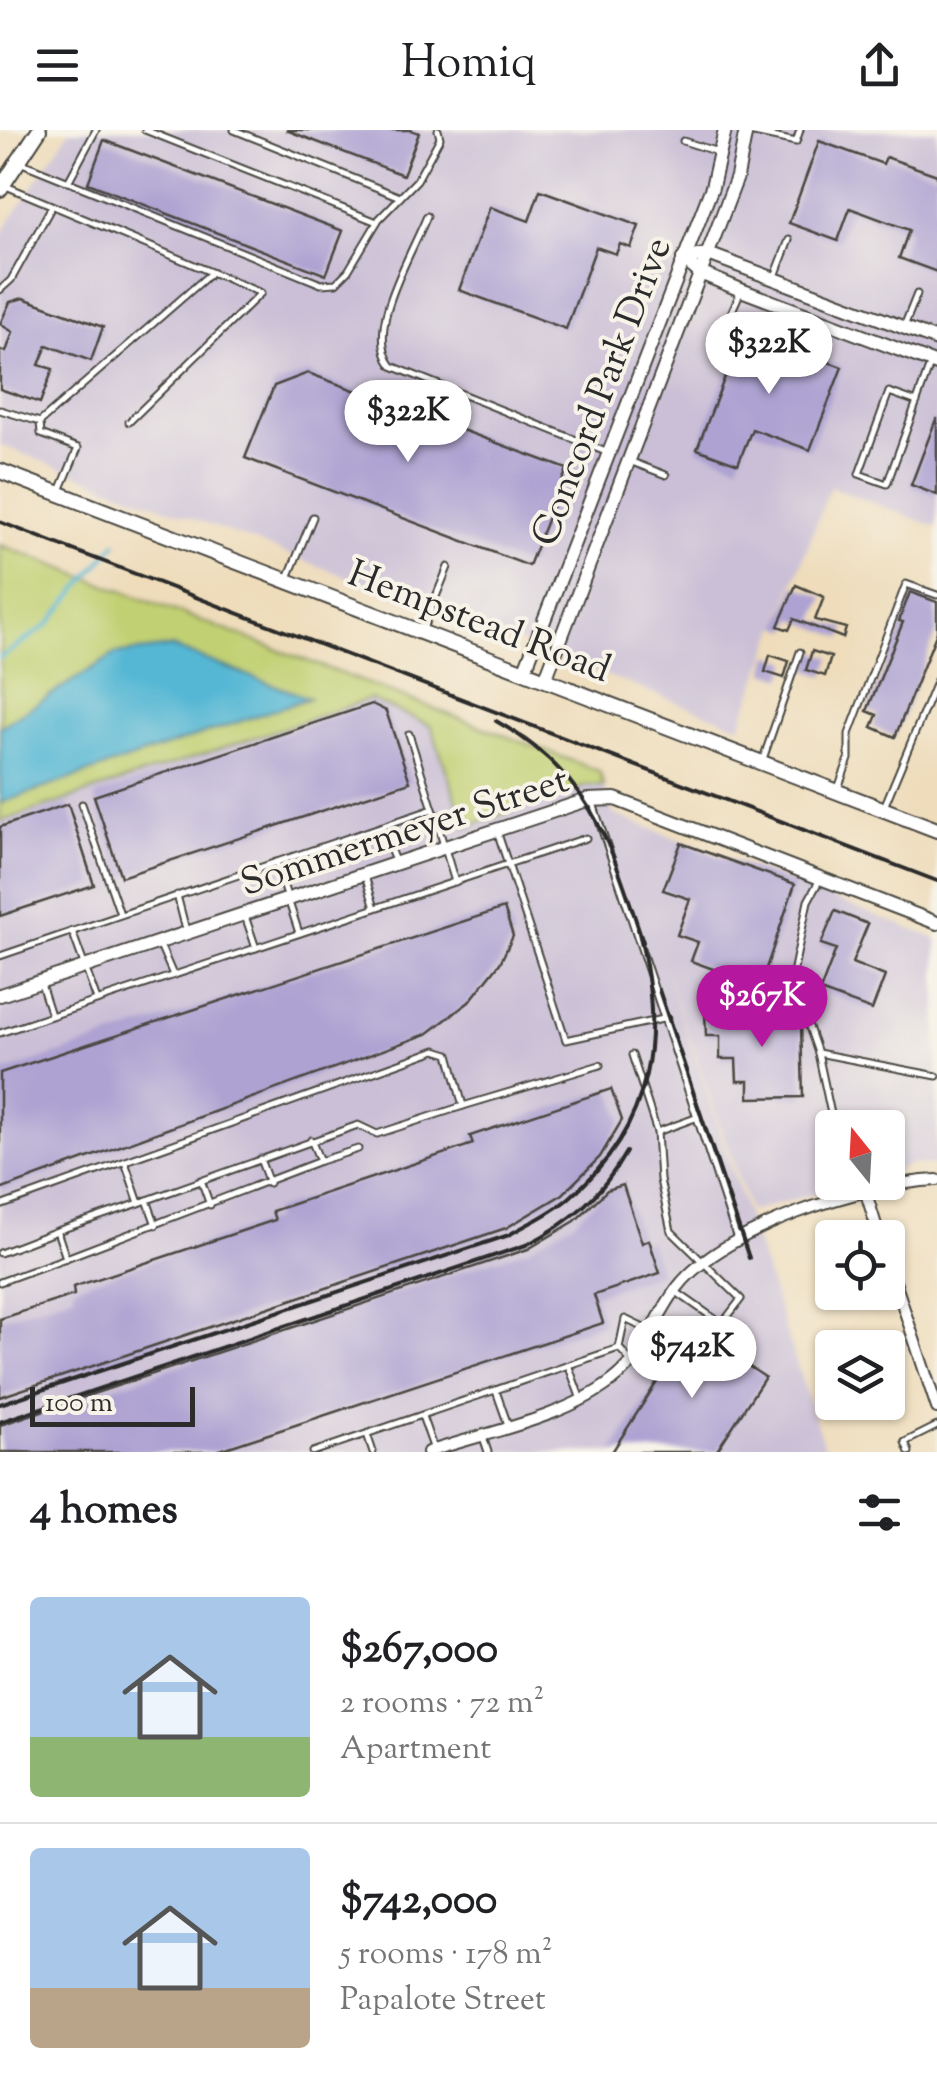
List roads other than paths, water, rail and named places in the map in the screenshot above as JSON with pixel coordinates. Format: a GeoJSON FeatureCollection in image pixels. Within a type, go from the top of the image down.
{"type":"FeatureCollection","features":[{"type":"Feature","properties":{"kind":"main road"},"geometry":{"type":"LineString","coordinates":[[2,187],[39,130]]}},
{"type":"Feature","properties":{"kind":"main road","name":"Hempstead Road"},"geometry":{"type":"LineString","coordinates":[[0,471],[937,830]]}},
{"type":"Feature","properties":{"kind":"street","name":"Concord Park Drive"},"geometry":{"type":"LineString","coordinates":[[524,672],[682,259],[721,152],[725,130]]}},
{"type":"Feature","properties":{"kind":"street","name":"Concord Park Drive"},"geometry":{"type":"LineString","coordinates":[[544,680],[738,176],[746,131]]}},
{"type":"Feature","properties":{"kind":"street"},"geometry":{"type":"LineString","coordinates":[[682,259],[708,254],[937,340]]}},
{"type":"Feature","properties":{"kind":"street"},"geometry":{"type":"LineString","coordinates":[[682,259],[700,273],[741,290],[934,363]]}},
{"type":"Feature","properties":{"kind":"street"},"geometry":{"type":"LineString","coordinates":[[884,344],[904,328]]}},
{"type":"Feature","properties":{"kind":"street"},"geometry":{"type":"LineString","coordinates":[[608,453],[631,462]]}},
{"type":"Feature","properties":{"kind":"street","name":"Sommermeyer Street"},"geometry":{"type":"LineString","coordinates":[[0,995],[592,800],[615,799],[937,922]]}},
{"type":"Feature","properties":{"kind":"street"},"geometry":{"type":"LineString","coordinates":[[905,1181],[937,1180]]}},
{"type":"Feature","properties":{"kind":"street"},"geometry":{"type":"LineString","coordinates":[[431,1451],[580,1400],[632,1362],[675,1290],[701,1262],[737,1238],[834,1200]]}},
{"type":"Feature","properties":{"kind":"street"},"geometry":{"type":"LineString","coordinates":[[904,1310],[937,1408]]}},
{"type":"Feature","properties":{"kind":"lane"},"geometry":{"type":"LineString","coordinates":[[68,182],[96,130]]}},
{"type":"Feature","properties":{"kind":"lane"},"geometry":{"type":"LineString","coordinates":[[145,130],[377,222]]}},
{"type":"Feature","properties":{"kind":"lane"},"geometry":{"type":"LineString","coordinates":[[234,130],[400,197]]}},
{"type":"Feature","properties":{"kind":"lane"},"geometry":{"type":"LineString","coordinates":[[19,162],[321,284],[336,283],[348,271],[377,222],[417,180],[440,138],[438,130]]}},
{"type":"Feature","properties":{"kind":"lane"},"geometry":{"type":"LineString","coordinates":[[746,131],[796,142],[800,130]]}},
{"type":"Feature","properties":{"kind":"lane"},"geometry":{"type":"LineString","coordinates":[[683,141],[721,152]]}},
{"type":"Feature","properties":{"kind":"lane"},"geometry":{"type":"LineString","coordinates":[[2,187],[262,293],[129,422]]}},
{"type":"Feature","properties":{"kind":"lane"},"geometry":{"type":"LineString","coordinates":[[0,290],[11,280],[52,206]]}},
{"type":"Feature","properties":{"kind":"lane"},"geometry":{"type":"LineString","coordinates":[[427,216],[380,328],[381,352],[392,366],[608,453]]}},
{"type":"Feature","properties":{"kind":"lane"},"geometry":{"type":"LineString","coordinates":[[774,279],[789,240]]}},
{"type":"Feature","properties":{"kind":"lane"},"geometry":{"type":"LineString","coordinates":[[40,422],[211,272]]}},
{"type":"Feature","properties":{"kind":"lane"},"geometry":{"type":"LineString","coordinates":[[728,320],[741,290]]}},
{"type":"Feature","properties":{"kind":"lane"},"geometry":{"type":"LineString","coordinates":[[904,328],[917,294]]}},
{"type":"Feature","properties":{"kind":"lane"},"geometry":{"type":"LineString","coordinates":[[917,402],[889,392],[858,474],[887,484],[934,363]]}},
{"type":"Feature","properties":{"kind":"lane"},"geometry":{"type":"LineString","coordinates":[[0,410],[40,422]]}},
{"type":"Feature","properties":{"kind":"lane"},"geometry":{"type":"LineString","coordinates":[[40,422],[41,434],[78,448],[59,494]]}},
{"type":"Feature","properties":{"kind":"lane"},"geometry":{"type":"LineString","coordinates":[[631,462],[666,476]]}},
{"type":"Feature","properties":{"kind":"lane"},"geometry":{"type":"LineString","coordinates":[[287,581],[313,516]]}},
{"type":"Feature","properties":{"kind":"lane"},"geometry":{"type":"LineString","coordinates":[[420,634],[448,567]]}},
{"type":"Feature","properties":{"kind":"lane"},"geometry":{"type":"LineString","coordinates":[[836,792],[848,759],[849,734],[906,584],[937,595]]}},
{"type":"Feature","properties":{"kind":"lane"},"geometry":{"type":"LineString","coordinates":[[762,764],[800,652]]}},
{"type":"Feature","properties":{"kind":"lane"},"geometry":{"type":"LineString","coordinates":[[883,810],[937,680]]}},
{"type":"Feature","properties":{"kind":"lane"},"geometry":{"type":"LineString","coordinates":[[409,734],[455,882]]}},
{"type":"Feature","properties":{"kind":"lane"},"geometry":{"type":"LineString","coordinates":[[592,800],[737,1238]]}},
{"type":"Feature","properties":{"kind":"lane"},"geometry":{"type":"LineString","coordinates":[[82,804],[120,914]]}},
{"type":"Feature","properties":{"kind":"lane"},"geometry":{"type":"LineString","coordinates":[[0,956],[433,809]]}},
{"type":"Feature","properties":{"kind":"lane"},"geometry":{"type":"LineString","coordinates":[[381,827],[395,863]]}},
{"type":"Feature","properties":{"kind":"lane"},"geometry":{"type":"LineString","coordinates":[[497,829],[566,1040],[666,1018]]}},
{"type":"Feature","properties":{"kind":"lane"},"geometry":{"type":"LineString","coordinates":[[0,1033],[586,838]]}},
{"type":"Feature","properties":{"kind":"lane"},"geometry":{"type":"LineString","coordinates":[[276,862],[299,933]]}},
{"type":"Feature","properties":{"kind":"lane"},"geometry":{"type":"LineString","coordinates":[[364,874],[375,908]]}},
{"type":"Feature","properties":{"kind":"lane"},"geometry":{"type":"LineString","coordinates":[[821,877],[808,902],[792,978],[818,1052],[830,1110]]}},
{"type":"Feature","properties":{"kind":"lane"},"geometry":{"type":"LineString","coordinates":[[176,895],[187,932]]}},
{"type":"Feature","properties":{"kind":"lane"},"geometry":{"type":"LineString","coordinates":[[244,914],[256,948]]}},
{"type":"Feature","properties":{"kind":"lane"},"geometry":{"type":"LineString","coordinates":[[72,931],[97,1000]]}},
{"type":"Feature","properties":{"kind":"lane"},"geometry":{"type":"LineString","coordinates":[[159,942],[172,975]]}},
{"type":"Feature","properties":{"kind":"lane"},"geometry":{"type":"LineString","coordinates":[[40,982],[51,1015]]}},
{"type":"Feature","properties":{"kind":"lane"},"geometry":{"type":"LineString","coordinates":[[0,1206],[436,1050],[448,1054],[463,1106]]}},
{"type":"Feature","properties":{"kind":"lane"},"geometry":{"type":"LineString","coordinates":[[818,1052],[937,1076]]}},
{"type":"Feature","properties":{"kind":"lane"},"geometry":{"type":"LineString","coordinates":[[632,1054],[657,1132],[660,1180],[671,1231],[741,1299],[722,1324],[675,1290]]}},
{"type":"Feature","properties":{"kind":"lane"},"geometry":{"type":"LineString","coordinates":[[0,1253],[358,1125],[377,1134],[600,1065]]}},
{"type":"Feature","properties":{"kind":"lane"},"geometry":{"type":"LineString","coordinates":[[657,1132],[698,1117]]}},
{"type":"Feature","properties":{"kind":"lane"},"geometry":{"type":"LineString","coordinates":[[312,1140],[320,1161]]}},
{"type":"Feature","properties":{"kind":"lane"},"geometry":{"type":"LineString","coordinates":[[0,1282],[358,1148]]}},
{"type":"Feature","properties":{"kind":"lane"},"geometry":{"type":"LineString","coordinates":[[260,1159],[268,1183]]}},
{"type":"Feature","properties":{"kind":"lane"},"geometry":{"type":"LineString","coordinates":[[124,1162],[139,1202]]}},
{"type":"Feature","properties":{"kind":"lane"},"geometry":{"type":"LineString","coordinates":[[201,1180],[210,1206]]}},
{"type":"Feature","properties":{"kind":"lane"},"geometry":{"type":"LineString","coordinates":[[147,1200],[156,1226]]}},
{"type":"Feature","properties":{"kind":"lane"},"geometry":{"type":"LineString","coordinates":[[57,1231],[66,1258]]}},
{"type":"Feature","properties":{"kind":"lane"},"geometry":{"type":"LineString","coordinates":[[618,1348],[625,1319],[653,1332]]}},
{"type":"Feature","properties":{"kind":"lane"},"geometry":{"type":"LineString","coordinates":[[618,1348],[632,1362]]}},
{"type":"Feature","properties":{"kind":"lane"},"geometry":{"type":"LineString","coordinates":[[313,1452],[618,1348]]}},
{"type":"Feature","properties":{"kind":"lane"},"geometry":{"type":"LineString","coordinates":[[569,1367],[580,1400]]}},
{"type":"Feature","properties":{"kind":"lane"},"geometry":{"type":"LineString","coordinates":[[496,1391],[508,1425]]}},
{"type":"Feature","properties":{"kind":"lane"},"geometry":{"type":"LineString","coordinates":[[422,1416],[431,1451]]}},
{"type":"Feature","properties":{"kind":"lane"},"geometry":{"type":"LineString","coordinates":[[909,1452],[905,1442],[909,1438],[937,1426]]}},
{"type":"Feature","properties":{"kind":"lane"},"geometry":{"type":"LineString","coordinates":[[367,1434],[373,1452]]}},
{"type":"Feature","properties":{"kind":"lane"},"geometry":{"type":"LineString","coordinates":[[482,1434],[488,1452]]}},
{"type":"Feature","properties":{"kind":"water"},"geometry":{"type":"Polygon","coordinates":[[[172,647],[309,698],[0,803],[0,727],[115,654],[172,647]]]}},
{"type":"Feature","properties":{"kind":"waterway"},"geometry":{"type":"LineString","coordinates":[[0,658],[48,625],[116,543]]}},
{"type":"Feature","properties":{"kind":"railway"},"geometry":{"type":"LineString","coordinates":[[0,522],[937,881]]}},
{"type":"Feature","properties":{"kind":"railway"},"geometry":{"type":"LineString","coordinates":[[496,721],[555,765],[594,815],[620,874],[643,942]]}},
{"type":"Feature","properties":{"kind":"railway"},"geometry":{"type":"LineString","coordinates":[[0,1404],[509,1235],[562,1203],[598,1170],[620,1140],[646,1075],[651,1004],[638,929]]}},
{"type":"Feature","properties":{"kind":"railway"},"geometry":{"type":"LineString","coordinates":[[659,990],[749,1258]]}},
{"type":"Feature","properties":{"kind":"railway"},"geometry":{"type":"LineString","coordinates":[[0,1422],[526,1245],[584,1206],[626,1152]]}}]}
